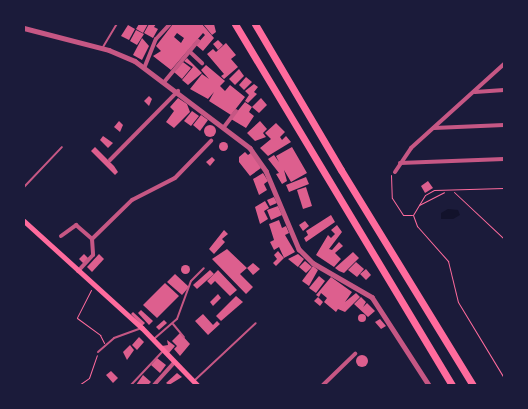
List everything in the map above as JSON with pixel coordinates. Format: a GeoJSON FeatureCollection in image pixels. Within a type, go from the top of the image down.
{"type":"FeatureCollection","features":[{"type":"Feature","properties":{"kind":"highway"},"geometry":{"type":"LineString","coordinates":[[235,24],[452,385]]}},
{"type":"Feature","properties":{"kind":"highway"},"geometry":{"type":"LineString","coordinates":[[256,24],[341,170],[474,385]]}},
{"type":"Feature","properties":{"kind":"main road"},"geometry":{"type":"LineString","coordinates":[[24,221],[142,328],[195,383]]}},
{"type":"Feature","properties":{"kind":"street"},"geometry":{"type":"LineString","coordinates":[[145,66],[156,39],[170,24]]}},
{"type":"Feature","properties":{"kind":"street"},"geometry":{"type":"LineString","coordinates":[[24,28],[102,49],[145,66],[224,127],[256,155],[299,249],[313,263],[372,297],[429,385]]}},
{"type":"Feature","properties":{"kind":"street"},"geometry":{"type":"LineString","coordinates":[[165,81],[198,41]]}},
{"type":"Feature","properties":{"kind":"street"},"geometry":{"type":"LineString","coordinates":[[189,51],[202,63]]}},
{"type":"Feature","properties":{"kind":"street"},"geometry":{"type":"LineString","coordinates":[[395,172],[411,148],[504,64]]}},
{"type":"Feature","properties":{"kind":"street"},"geometry":{"type":"LineString","coordinates":[[475,92],[504,90]]}},
{"type":"Feature","properties":{"kind":"street"},"geometry":{"type":"LineString","coordinates":[[110,160],[178,91]]}},
{"type":"Feature","properties":{"kind":"street"},"geometry":{"type":"LineString","coordinates":[[224,127],[236,111]]}},
{"type":"Feature","properties":{"kind":"street"},"geometry":{"type":"LineString","coordinates":[[434,128],[504,125]]}},
{"type":"Feature","properties":{"kind":"street"},"geometry":{"type":"LineString","coordinates":[[92,239],[132,200],[175,178],[211,141]]}},
{"type":"Feature","properties":{"kind":"street"},"geometry":{"type":"LineString","coordinates":[[400,163],[504,159]]}},
{"type":"Feature","properties":{"kind":"street"},"geometry":{"type":"LineString","coordinates":[[61,236],[76,225],[92,239],[93,255],[78,271]]}},
{"type":"Feature","properties":{"kind":"street"},"geometry":{"type":"LineString","coordinates":[[322,385],[356,354]]}},
{"type":"Feature","properties":{"kind":"street"},"geometry":{"type":"LineString","coordinates":[[154,385],[176,362]]}},
{"type":"Feature","properties":{"kind":"lane"},"geometry":{"type":"LineString","coordinates":[[102,49],[117,24]]}},
{"type":"Feature","properties":{"kind":"lane"},"geometry":{"type":"LineString","coordinates":[[24,187],[62,147]]}},
{"type":"Feature","properties":{"kind":"lane"},"geometry":{"type":"LineString","coordinates":[[153,340],[173,324],[191,281],[204,268]]}},
{"type":"Feature","properties":{"kind":"lane"},"geometry":{"type":"LineString","coordinates":[[195,383],[256,322]]}},
{"type":"Feature","properties":{"kind":"lane"},"geometry":{"type":"LineString","coordinates":[[173,324],[184,336]]}},
{"type":"Feature","properties":{"kind":"lane"},"geometry":{"type":"LineString","coordinates":[[98,352],[114,338],[142,328]]}},
{"type":"Feature","properties":{"kind":"lane"},"geometry":{"type":"LineString","coordinates":[[131,385],[164,350]]}},
{"type":"Feature","properties":{"kind":"path"},"geometry":{"type":"LineString","coordinates":[[395,172],[390,180],[392,198],[402,215],[413,214]]}},
{"type":"Feature","properties":{"kind":"path"},"geometry":{"type":"LineString","coordinates":[[504,188],[444,192],[434,190],[425,195],[413,214],[417,226],[448,261],[463,313],[481,336],[504,378]]}},
{"type":"Feature","properties":{"kind":"path"},"geometry":{"type":"LineString","coordinates":[[454,191],[504,239]]}},
{"type":"Feature","properties":{"kind":"path"},"geometry":{"type":"LineString","coordinates":[[418,205],[444,192]]}},
{"type":"Feature","properties":{"kind":"path"},"geometry":{"type":"LineString","coordinates":[[88,293],[77,318],[100,335],[104,346]]}},
{"type":"Feature","properties":{"kind":"path"},"geometry":{"type":"LineString","coordinates":[[79,385],[89,378],[98,352]]}},
{"type":"Feature","properties":{"kind":"shaded area"},"geometry":{"type":"Polygon","coordinates":[[[448,209],[458,210],[460,215],[453,219],[441,219],[441,213],[448,209]]]}},
{"type":"Feature","properties":{"kind":"building"},"geometry":{"type":"Polygon","coordinates":[[[139,24],[148,24],[143,33],[136,29],[139,24]]]}},
{"type":"Feature","properties":{"kind":"building"},"geometry":{"type":"Polygon","coordinates":[[[149,24],[156,24],[154,27],[158,29],[153,38],[144,33],[149,24]]]}},
{"type":"Feature","properties":{"kind":"building"},"geometry":{"type":"Polygon","coordinates":[[[173,24],[202,24],[214,38],[203,51],[196,45],[205,35],[203,33],[171,70],[153,56],[161,51],[156,46],[173,24]],[[177,33],[174,37],[181,43],[184,38],[177,33]]]}},
{"type":"Feature","properties":{"kind":"building"},"geometry":{"type":"Polygon","coordinates":[[[203,24],[214,24],[216,32],[212,35],[203,24]]]}},
{"type":"Feature","properties":{"kind":"building"},"geometry":{"type":"Polygon","coordinates":[[[128,25],[135,29],[129,40],[121,36],[128,25]]]}},
{"type":"Feature","properties":{"kind":"building"},"geometry":{"type":"Polygon","coordinates":[[[136,30],[144,34],[137,45],[130,41],[136,30]]]}},
{"type":"Feature","properties":{"kind":"building"},"geometry":{"type":"Polygon","coordinates":[[[142,38],[149,46],[142,60],[133,55],[142,38]]]}},
{"type":"Feature","properties":{"kind":"building"},"geometry":{"type":"Polygon","coordinates":[[[218,40],[223,45],[218,50],[213,44],[218,40]]]}},
{"type":"Feature","properties":{"kind":"building"},"geometry":{"type":"Polygon","coordinates":[[[226,43],[236,55],[231,59],[238,67],[224,79],[221,76],[224,74],[207,54],[213,49],[216,52],[226,43]]]}},
{"type":"Feature","properties":{"kind":"building"},"geometry":{"type":"Polygon","coordinates":[[[187,58],[202,73],[188,85],[182,80],[193,67],[184,61],[187,58]]]}},
{"type":"Feature","properties":{"kind":"building"},"geometry":{"type":"Polygon","coordinates":[[[183,62],[191,68],[182,79],[174,72],[183,62]]]}},
{"type":"Feature","properties":{"kind":"building"},"geometry":{"type":"Polygon","coordinates":[[[206,65],[225,81],[220,86],[225,91],[230,85],[245,97],[231,115],[209,101],[214,92],[208,99],[190,89],[202,74],[209,79],[201,70],[206,65]]]}},
{"type":"Feature","properties":{"kind":"building"},"geometry":{"type":"Polygon","coordinates":[[[239,69],[244,76],[235,85],[229,79],[239,69]]]}},
{"type":"Feature","properties":{"kind":"building"},"geometry":{"type":"Polygon","coordinates":[[[246,77],[252,82],[244,90],[239,85],[246,77]]]}},
{"type":"Feature","properties":{"kind":"building"},"geometry":{"type":"Polygon","coordinates":[[[254,84],[258,87],[254,92],[257,94],[248,103],[245,101],[249,95],[245,91],[254,84]]]}},
{"type":"Feature","properties":{"kind":"building"},"geometry":{"type":"Polygon","coordinates":[[[149,96],[152,99],[149,106],[144,101],[149,96]]]}},
{"type":"Feature","properties":{"kind":"building"},"geometry":{"type":"Polygon","coordinates":[[[178,98],[187,104],[190,112],[174,128],[166,122],[174,111],[170,107],[178,98]]]}},
{"type":"Feature","properties":{"kind":"building"},"geometry":{"type":"Polygon","coordinates":[[[261,98],[267,105],[259,113],[252,107],[261,98]]]}},
{"type":"Feature","properties":{"kind":"building"},"geometry":{"type":"Polygon","coordinates":[[[245,102],[252,107],[249,112],[254,116],[246,128],[231,119],[245,102]]]}},
{"type":"Feature","properties":{"kind":"building"},"geometry":{"type":"Polygon","coordinates":[[[192,111],[199,116],[191,126],[184,121],[192,111]]]}},
{"type":"Feature","properties":{"kind":"building"},"geometry":{"type":"Polygon","coordinates":[[[201,115],[208,120],[200,131],[193,125],[201,115]]]}},
{"type":"Feature","properties":{"kind":"building"},"geometry":{"type":"Polygon","coordinates":[[[119,121],[123,125],[120,132],[114,127],[119,121]]]}},
{"type":"Feature","properties":{"kind":"building"},"geometry":{"type":"Polygon","coordinates":[[[260,121],[267,129],[263,133],[266,137],[255,141],[247,133],[260,121]]]}},
{"type":"Feature","properties":{"kind":"building"},"geometry":{"type":"Polygon","coordinates":[[[276,123],[285,132],[280,137],[282,140],[286,136],[291,142],[268,156],[260,148],[271,139],[265,133],[276,123]]]}},
{"type":"Feature","properties":{"kind":"building"},"geometry":{"type":"Polygon","coordinates":[[[208,125],[212,125],[216,131],[212,137],[208,137],[204,133],[204,129],[208,125]]]}},
{"type":"Feature","properties":{"kind":"building"},"geometry":{"type":"Polygon","coordinates":[[[103,136],[113,143],[108,148],[100,140],[103,136]]]}},
{"type":"Feature","properties":{"kind":"building"},"geometry":{"type":"Polygon","coordinates":[[[223,142],[227,146],[223,150],[219,146],[223,142]]]}},
{"type":"Feature","properties":{"kind":"building"},"geometry":{"type":"Polygon","coordinates":[[[95,147],[114,166],[118,172],[115,175],[91,151],[95,147]]]}},
{"type":"Feature","properties":{"kind":"building"},"geometry":{"type":"Polygon","coordinates":[[[292,147],[307,173],[291,182],[284,170],[287,181],[282,184],[276,174],[279,173],[268,159],[274,155],[279,162],[276,156],[292,147]]]}},
{"type":"Feature","properties":{"kind":"building"},"geometry":{"type":"Polygon","coordinates":[[[245,152],[248,155],[252,152],[261,168],[250,176],[239,162],[239,157],[245,152]]]}},
{"type":"Feature","properties":{"kind":"building"},"geometry":{"type":"Polygon","coordinates":[[[212,157],[215,160],[210,166],[206,162],[212,157]]]}},
{"type":"Feature","properties":{"kind":"building"},"geometry":{"type":"Polygon","coordinates":[[[263,173],[268,181],[264,184],[267,190],[259,195],[253,179],[263,173]]]}},
{"type":"Feature","properties":{"kind":"building"},"geometry":{"type":"Polygon","coordinates":[[[306,177],[309,184],[289,192],[286,185],[306,177]]]}},
{"type":"Feature","properties":{"kind":"building"},"geometry":{"type":"Polygon","coordinates":[[[428,181],[433,188],[425,193],[421,186],[428,181]]]}},
{"type":"Feature","properties":{"kind":"building"},"geometry":{"type":"Polygon","coordinates":[[[306,187],[312,206],[303,209],[297,190],[306,187]]]}},
{"type":"Feature","properties":{"kind":"building"},"geometry":{"type":"Polygon","coordinates":[[[274,197],[277,203],[270,206],[267,200],[274,197]]]}},
{"type":"Feature","properties":{"kind":"building"},"geometry":{"type":"Polygon","coordinates":[[[265,201],[269,208],[264,211],[268,219],[260,224],[255,207],[265,201]]]}},
{"type":"Feature","properties":{"kind":"building"},"geometry":{"type":"Polygon","coordinates":[[[278,206],[282,215],[271,220],[267,210],[278,206]]]}},
{"type":"Feature","properties":{"kind":"building"},"geometry":{"type":"Polygon","coordinates":[[[331,215],[335,222],[306,242],[304,238],[308,235],[306,231],[331,215]]]}},
{"type":"Feature","properties":{"kind":"building"},"geometry":{"type":"Polygon","coordinates":[[[279,220],[282,228],[286,226],[289,233],[285,235],[295,252],[284,258],[279,247],[274,250],[270,242],[274,240],[269,224],[279,220]]]}},
{"type":"Feature","properties":{"kind":"building"},"geometry":{"type":"Polygon","coordinates":[[[305,221],[309,226],[303,231],[299,225],[305,221]]]}},
{"type":"Feature","properties":{"kind":"building"},"geometry":{"type":"Polygon","coordinates":[[[337,225],[342,232],[329,249],[332,250],[339,242],[343,246],[335,253],[341,259],[334,267],[316,255],[328,235],[331,238],[335,234],[331,230],[337,225]]]}},
{"type":"Feature","properties":{"kind":"building"},"geometry":{"type":"Polygon","coordinates":[[[224,230],[228,234],[222,239],[225,242],[214,254],[209,249],[224,230]]]}},
{"type":"Feature","properties":{"kind":"building"},"geometry":{"type":"Polygon","coordinates":[[[227,249],[247,268],[240,274],[253,287],[246,294],[212,259],[227,249]]]}},
{"type":"Feature","properties":{"kind":"building"},"geometry":{"type":"Polygon","coordinates":[[[278,251],[284,258],[276,266],[273,263],[277,259],[274,255],[278,251]]]}},
{"type":"Feature","properties":{"kind":"building"},"geometry":{"type":"Polygon","coordinates":[[[353,252],[359,258],[344,273],[335,268],[353,252]]]}},
{"type":"Feature","properties":{"kind":"building"},"geometry":{"type":"Polygon","coordinates":[[[84,254],[89,259],[84,264],[79,259],[84,254]]]}},
{"type":"Feature","properties":{"kind":"building"},"geometry":{"type":"Polygon","coordinates":[[[99,254],[104,259],[92,272],[87,267],[99,254]]]}},
{"type":"Feature","properties":{"kind":"building"},"geometry":{"type":"Polygon","coordinates":[[[298,254],[304,259],[298,267],[288,259],[298,254]]]}},
{"type":"Feature","properties":{"kind":"building"},"geometry":{"type":"Polygon","coordinates":[[[305,261],[312,267],[306,273],[299,267],[305,261]]]}},
{"type":"Feature","properties":{"kind":"building"},"geometry":{"type":"Polygon","coordinates":[[[356,262],[364,269],[357,277],[348,270],[356,262]]]}},
{"type":"Feature","properties":{"kind":"building"},"geometry":{"type":"Polygon","coordinates":[[[253,263],[260,269],[253,275],[247,268],[253,263]]]}},
{"type":"Feature","properties":{"kind":"building"},"geometry":{"type":"Polygon","coordinates":[[[185,265],[189,269],[185,273],[181,269],[185,265]]]}},
{"type":"Feature","properties":{"kind":"building"},"geometry":{"type":"Polygon","coordinates":[[[313,266],[318,270],[309,286],[302,281],[313,266]]]}},
{"type":"Feature","properties":{"kind":"building"},"geometry":{"type":"Polygon","coordinates":[[[366,269],[371,275],[366,280],[360,274],[366,269]]]}},
{"type":"Feature","properties":{"kind":"building"},"geometry":{"type":"Polygon","coordinates":[[[210,270],[214,274],[197,289],[193,285],[210,270]]]}},
{"type":"Feature","properties":{"kind":"building"},"geometry":{"type":"Polygon","coordinates":[[[218,270],[237,290],[230,296],[215,281],[211,285],[207,281],[218,270]]]}},
{"type":"Feature","properties":{"kind":"building"},"geometry":{"type":"Polygon","coordinates":[[[175,274],[189,287],[182,295],[167,282],[175,274]]]}},
{"type":"Feature","properties":{"kind":"building"},"geometry":{"type":"Polygon","coordinates":[[[319,276],[325,281],[316,293],[309,288],[319,276]]]}},
{"type":"Feature","properties":{"kind":"building"},"geometry":{"type":"Polygon","coordinates":[[[331,277],[352,292],[345,302],[356,293],[360,297],[345,312],[338,309],[336,312],[324,302],[327,298],[321,293],[319,297],[316,295],[331,277]]]}},
{"type":"Feature","properties":{"kind":"building"},"geometry":{"type":"Polygon","coordinates":[[[165,283],[179,296],[157,318],[143,305],[165,283]]]}},
{"type":"Feature","properties":{"kind":"building"},"geometry":{"type":"Polygon","coordinates":[[[218,294],[221,298],[213,306],[210,302],[218,294]]]}},
{"type":"Feature","properties":{"kind":"building"},"geometry":{"type":"Polygon","coordinates":[[[236,296],[243,302],[221,321],[216,316],[236,296]]]}},
{"type":"Feature","properties":{"kind":"building"},"geometry":{"type":"Polygon","coordinates":[[[318,297],[323,302],[320,306],[314,301],[318,297]]]}},
{"type":"Feature","properties":{"kind":"building"},"geometry":{"type":"Polygon","coordinates":[[[361,297],[366,302],[363,307],[367,303],[375,311],[368,317],[354,304],[361,297]]]}},
{"type":"Feature","properties":{"kind":"building"},"geometry":{"type":"Polygon","coordinates":[[[141,310],[153,321],[149,325],[138,313],[141,310]]]}},
{"type":"Feature","properties":{"kind":"building"},"geometry":{"type":"Polygon","coordinates":[[[133,312],[145,323],[142,326],[131,314],[133,312]]]}},
{"type":"Feature","properties":{"kind":"building"},"geometry":{"type":"Polygon","coordinates":[[[203,314],[213,325],[217,321],[220,324],[208,335],[195,321],[203,314]]]}},
{"type":"Feature","properties":{"kind":"building"},"geometry":{"type":"Polygon","coordinates":[[[362,314],[366,318],[362,322],[358,318],[362,314]]]}},
{"type":"Feature","properties":{"kind":"building"},"geometry":{"type":"Polygon","coordinates":[[[380,319],[386,326],[381,329],[375,322],[380,319]]]}},
{"type":"Feature","properties":{"kind":"building"},"geometry":{"type":"Polygon","coordinates":[[[164,320],[167,323],[159,330],[156,327],[164,320]]]}},
{"type":"Feature","properties":{"kind":"building"},"geometry":{"type":"Polygon","coordinates":[[[180,333],[190,344],[180,356],[174,349],[177,346],[172,341],[180,333]]]}},
{"type":"Feature","properties":{"kind":"building"},"geometry":{"type":"Polygon","coordinates":[[[139,337],[144,342],[137,350],[132,345],[139,337]]]}},
{"type":"Feature","properties":{"kind":"building"},"geometry":{"type":"Polygon","coordinates":[[[167,340],[175,346],[169,353],[162,346],[168,345],[167,340]]]}},
{"type":"Feature","properties":{"kind":"building"},"geometry":{"type":"Polygon","coordinates":[[[130,345],[134,350],[127,360],[123,352],[130,345]]]}},
{"type":"Feature","properties":{"kind":"building"},"geometry":{"type":"Polygon","coordinates":[[[362,355],[368,361],[362,367],[356,361],[362,355]]]}},
{"type":"Feature","properties":{"kind":"building"},"geometry":{"type":"Polygon","coordinates":[[[157,358],[166,365],[160,373],[151,365],[157,358]]]}},
{"type":"Feature","properties":{"kind":"building"},"geometry":{"type":"Polygon","coordinates":[[[111,371],[118,378],[113,383],[106,375],[111,371]]]}},
{"type":"Feature","properties":{"kind":"building"},"geometry":{"type":"Polygon","coordinates":[[[177,373],[182,377],[169,385],[166,383],[177,373]]]}},
{"type":"Feature","properties":{"kind":"building"},"geometry":{"type":"Polygon","coordinates":[[[143,375],[151,382],[148,385],[136,385],[143,375]]]}}]}
